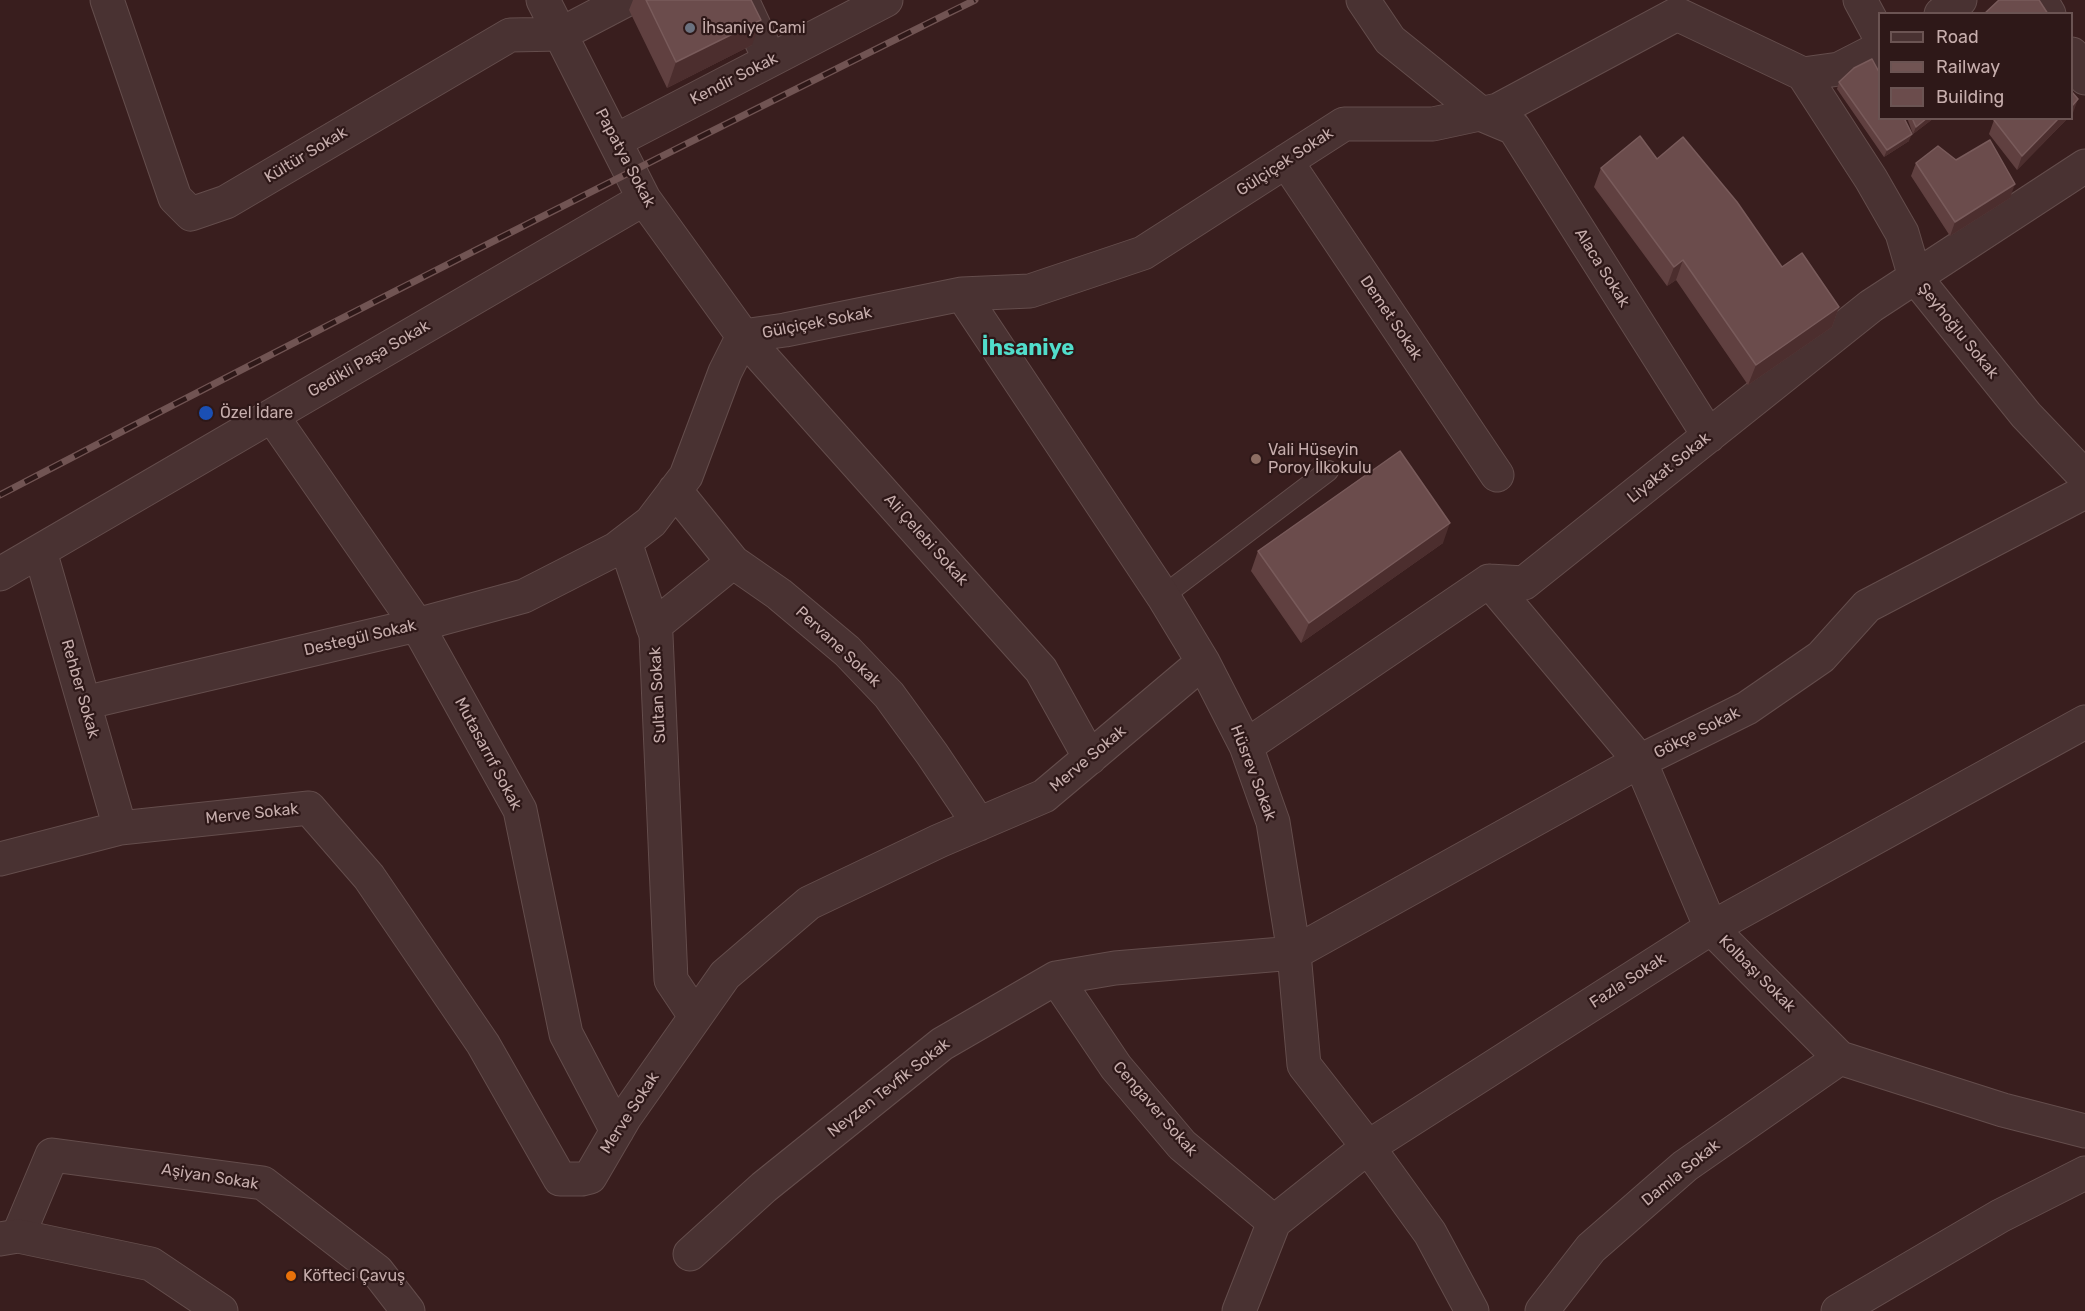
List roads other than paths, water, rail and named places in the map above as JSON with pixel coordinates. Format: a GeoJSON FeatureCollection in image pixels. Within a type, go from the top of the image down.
{"type":"FeatureCollection","features":[{"type":"Feature","properties":{"kind":"street","name":"Kültür Sokak"},"geometry":{"type":"LineString","coordinates":[[107,0],[175,198],[191,214],[226,202],[510,35],[561,34],[626,0]]}},
{"type":"Feature","properties":{"kind":"street","name":"Papatya Sokak"},"geometry":{"type":"LineString","coordinates":[[543,0],[644,199],[743,336]]}},
{"type":"Feature","properties":{"kind":"street"},"geometry":{"type":"LineString","coordinates":[[742,0],[770,60]]}},
{"type":"Feature","properties":{"kind":"street","name":"Kendir Sokak"},"geometry":{"type":"LineString","coordinates":[[615,141],[886,0]]}},
{"type":"Feature","properties":{"kind":"street","name":"Alaca Sokak"},"geometry":{"type":"LineString","coordinates":[[1363,0],[1390,40],[1483,115],[1514,128],[1709,436]]}},
{"type":"Feature","properties":{"kind":"street"},"geometry":{"type":"LineString","coordinates":[[1860,0],[1878,33]]}},
{"type":"Feature","properties":{"kind":"street"},"geometry":{"type":"LineString","coordinates":[[1944,12],[1960,0]]}},
{"type":"Feature","properties":{"kind":"street","name":"Gülçiçek Sokak"},"geometry":{"type":"LineString","coordinates":[[743,336],[785,330],[962,294],[1030,291],[1143,253],[1344,124],[1433,124],[1498,111],[1677,14],[1803,74]]}},
{"type":"Feature","properties":{"kind":"street"},"geometry":{"type":"LineString","coordinates":[[1803,74],[1839,69],[1878,49]]}},
{"type":"Feature","properties":{"kind":"street"},"geometry":{"type":"LineString","coordinates":[[2073,56],[2085,78]]}},
{"type":"Feature","properties":{"kind":"street","name":"Şeyhoğlu Sokak"},"geometry":{"type":"LineString","coordinates":[[1803,74],[1871,178],[1902,233],[1915,277],[2026,415],[2085,477]]}},
{"type":"Feature","properties":{"kind":"street","name":"Demet Sokak"},"geometry":{"type":"LineString","coordinates":[[1286,161],[1497,474]]}},
{"type":"Feature","properties":{"kind":"street","name":"Liyakat Sokak"},"geometry":{"type":"LineString","coordinates":[[1489,581],[1524,583],[1871,306],[2085,166]]}},
{"type":"Feature","properties":{"kind":"street","name":"Gedikli Paşa Sokak"},"geometry":{"type":"LineString","coordinates":[[0,573],[644,199]]}},
{"type":"Feature","properties":{"kind":"street","name":"Hüsrev Sokak"},"geometry":{"type":"LineString","coordinates":[[962,294],[1163,596],[1203,662],[1246,746],[1273,822],[1294,953],[1304,1065],[1368,1147],[1430,1233],[1472,1311]]}},
{"type":"Feature","properties":{"kind":"street"},"geometry":{"type":"LineString","coordinates":[[625,542],[651,522],[686,476],[725,372],[743,336]]}},
{"type":"Feature","properties":{"kind":"street","name":"Ali Çelebi Sokak"},"geometry":{"type":"LineString","coordinates":[[743,336],[1041,670],[1090,758]]}},
{"type":"Feature","properties":{"kind":"street","name":"Mutasarrıf Sokak"},"geometry":{"type":"LineString","coordinates":[[272,416],[417,625],[520,810],[566,1034],[618,1131]]}},
{"type":"Feature","properties":{"kind":"street","name":"Pervane Sokak"},"geometry":{"type":"LineString","coordinates":[[675,490],[733,562],[779,594],[847,651],[889,695],[979,824]]}},
{"type":"Feature","properties":{"kind":"street","name":"Gökçe Sokak"},"geometry":{"type":"LineString","coordinates":[[1294,953],[1640,762],[1747,708],[1821,657],[1867,606],[2085,492]]}},
{"type":"Feature","properties":{"kind":"street","name":"Destegül Sokak"},"geometry":{"type":"LineString","coordinates":[[84,703],[417,625],[524,596],[616,549],[625,542]]}},
{"type":"Feature","properties":{"kind":"street","name":"Sultan Sokak"},"geometry":{"type":"LineString","coordinates":[[625,542],[656,635],[671,980],[695,1016]]}},
{"type":"Feature","properties":{"kind":"street","name":"Rehber Sokak"},"geometry":{"type":"LineString","coordinates":[[40,551],[120,828]]}},
{"type":"Feature","properties":{"kind":"street"},"geometry":{"type":"LineString","coordinates":[[652,627],[733,562]]}},
{"type":"Feature","properties":{"kind":"street"},"geometry":{"type":"LineString","coordinates":[[1246,746],[1489,581]]}},
{"type":"Feature","properties":{"kind":"street","name":"Kolbaşı Sokak"},"geometry":{"type":"LineString","coordinates":[[1489,581],[1640,762],[1711,928],[1840,1058],[2003,1110],[2085,1131]]}},
{"type":"Feature","properties":{"kind":"street","name":"Merve Sokak"},"geometry":{"type":"LineString","coordinates":[[120,828],[309,808],[369,877],[483,1044],[560,1179],[582,1179],[590,1177],[625,1117],[725,975],[809,903],[1044,796],[1203,662]]}},
{"type":"Feature","properties":{"kind":"street","name":"Fazla Sokak"},"geometry":{"type":"LineString","coordinates":[[1239,1311],[1274,1222],[1368,1147],[1711,928],[2085,722]]}},
{"type":"Feature","properties":{"kind":"street"},"geometry":{"type":"LineString","coordinates":[[0,859],[120,828]]}},
{"type":"Feature","properties":{"kind":"street","name":"Neyzen Tevfik Sokak"},"geometry":{"type":"LineString","coordinates":[[690,1254],[764,1187],[942,1044],[1056,978],[1115,968],[1294,953]]}},
{"type":"Feature","properties":{"kind":"street","name":"Cengaver Sokak"},"geometry":{"type":"LineString","coordinates":[[1056,978],[1116,1067],[1182,1145],[1274,1222]]}},
{"type":"Feature","properties":{"kind":"street","name":"Damla Sokak"},"geometry":{"type":"LineString","coordinates":[[1542,1311],[1591,1248],[1685,1166],[1840,1058]]}},
{"type":"Feature","properties":{"kind":"street","name":"Aşiyan Sokak"},"geometry":{"type":"LineString","coordinates":[[9,1237],[52,1155],[263,1183],[377,1271],[408,1311]]}},
{"type":"Feature","properties":{"kind":"street"},"geometry":{"type":"LineString","coordinates":[[1838,1311],[2000,1216],[2085,1173]]}},
{"type":"Feature","properties":{"kind":"street"},"geometry":{"type":"LineString","coordinates":[[9,1237],[151,1264],[221,1311]]}},
{"type":"Feature","properties":{"kind":"lane"},"geometry":{"type":"LineString","coordinates":[[1163,596],[1328,471]]}},
{"type":"Feature","properties":{"kind":"railway"},"geometry":{"type":"LineString","coordinates":[[0,495],[486,245],[975,0]]}},
{"type":"Feature","properties":{"kind":"place","name":"İhsaniye Cami"},"geometry":{"type":"Point","coordinates":[690,28]}},
{"type":"Feature","properties":{"kind":"place","name":"Özel İdare"},"geometry":{"type":"Point","coordinates":[206,413]}},
{"type":"Feature","properties":{"kind":"place","name":"Vali Hüseyin Poroy İlkokulu"},"geometry":{"type":"Point","coordinates":[1256,459]}},
{"type":"Feature","properties":{"kind":"place","name":"Köfteci Çavuş"},"geometry":{"type":"Point","coordinates":[291,1276]}},
{"type":"Feature","properties":{"kind":"district","name":"İhsaniye"},"geometry":{"type":"Point","coordinates":[1028,349]}}]}
